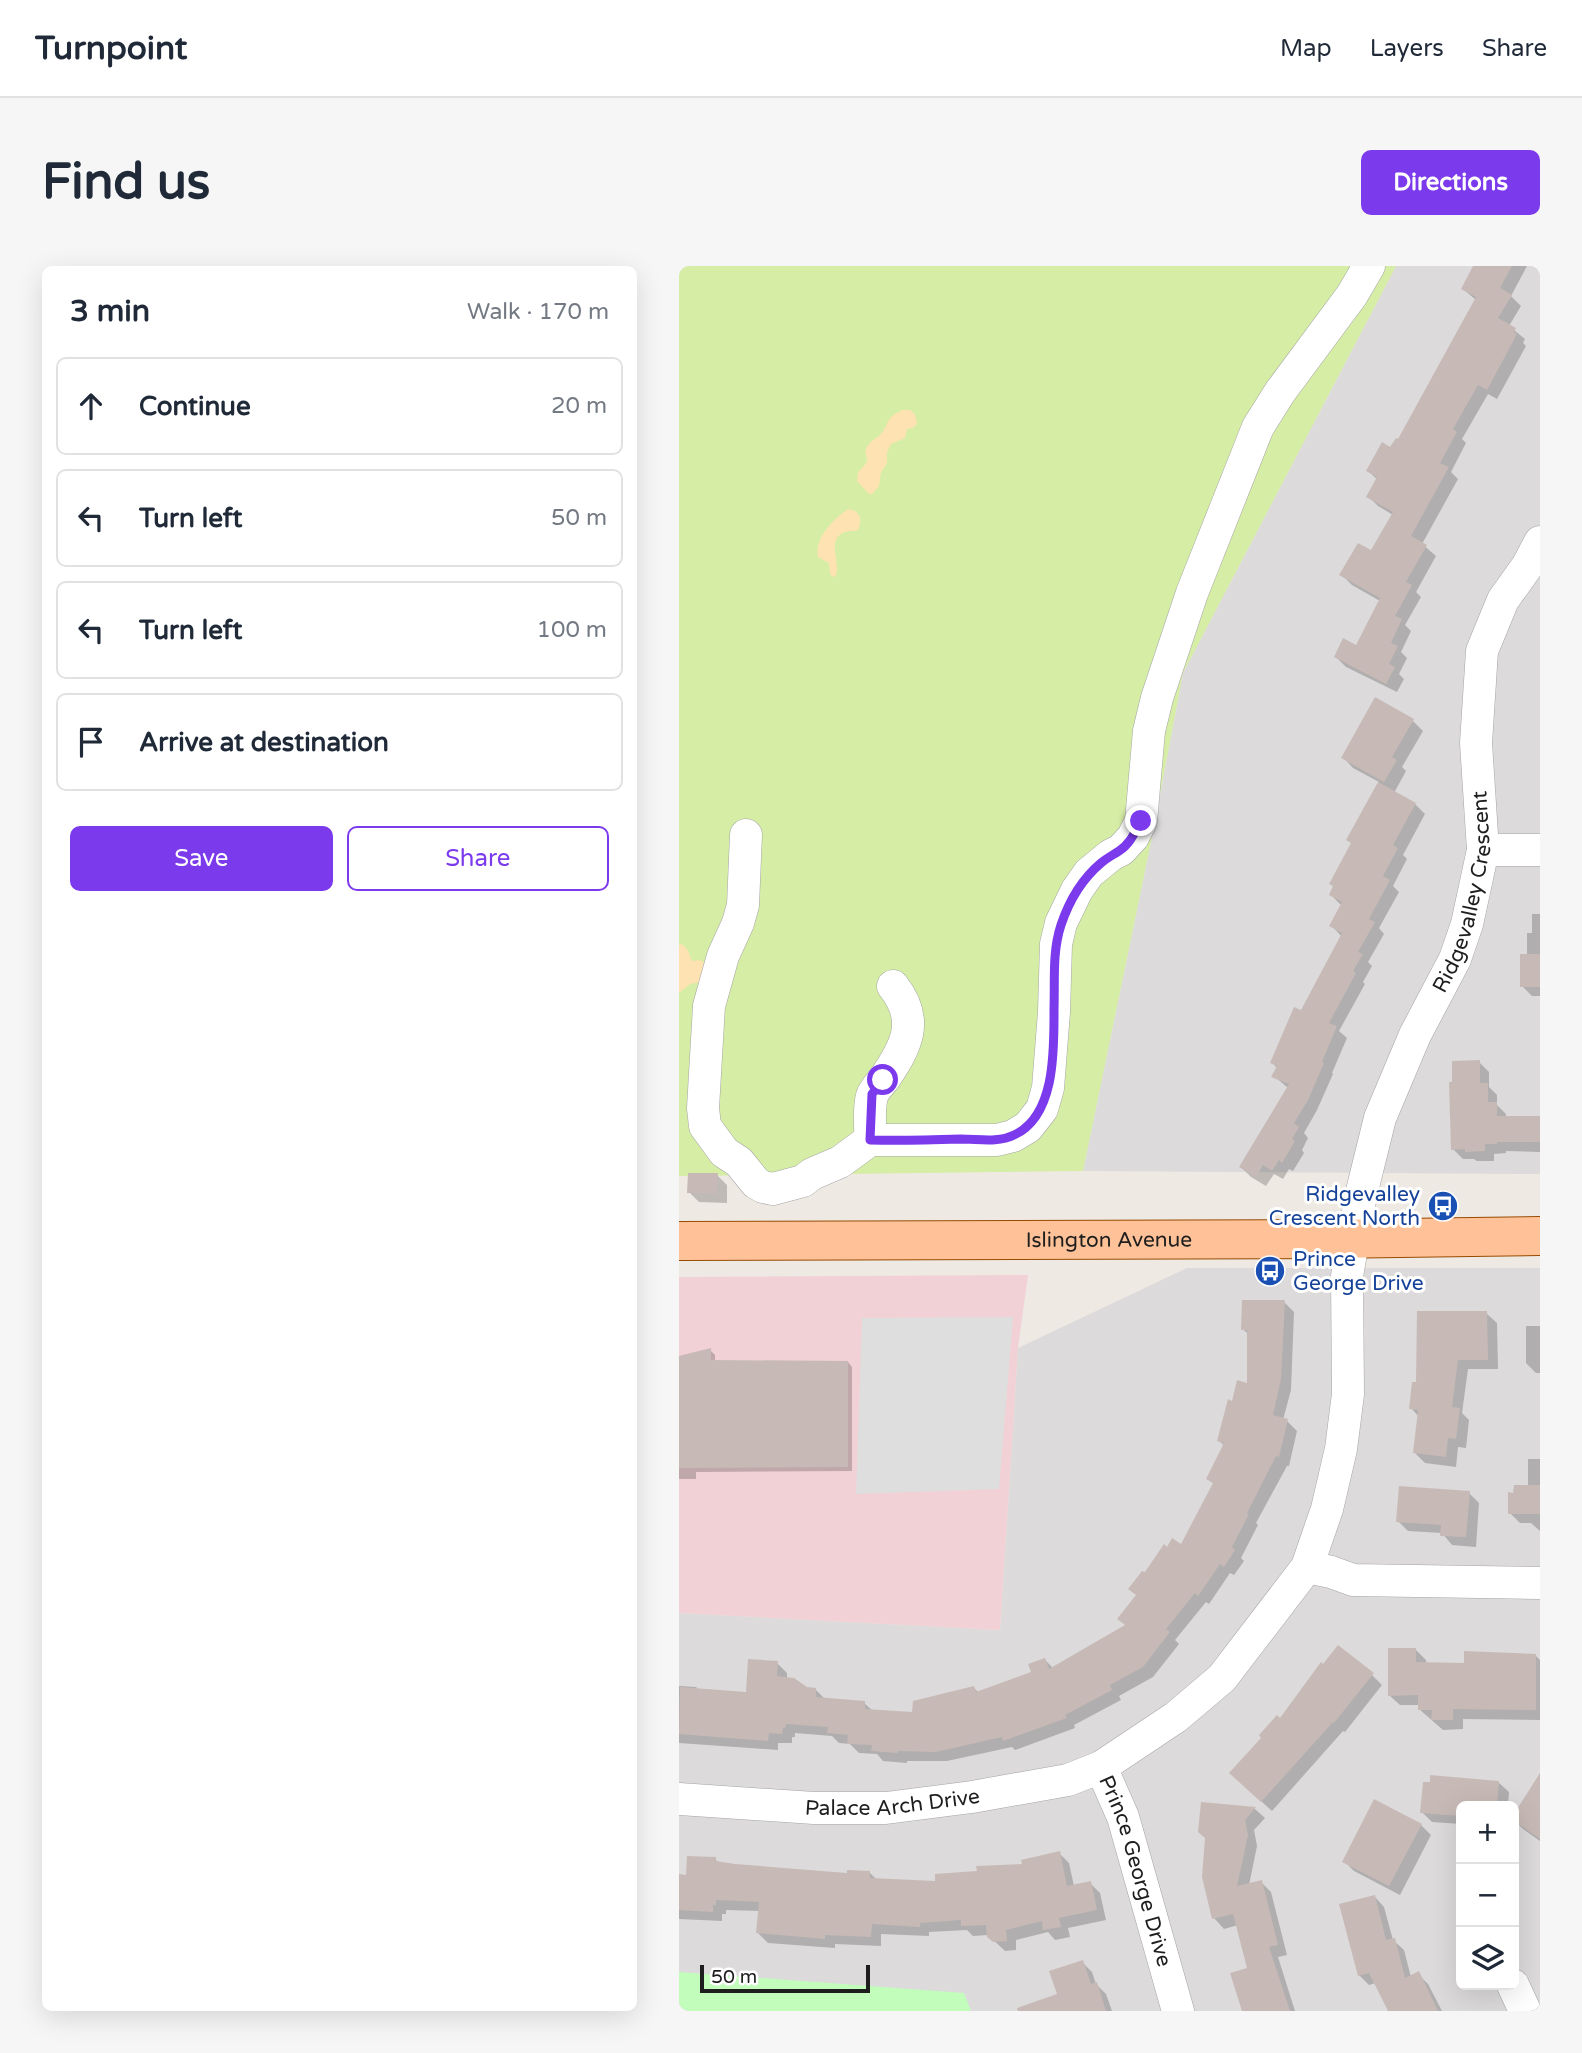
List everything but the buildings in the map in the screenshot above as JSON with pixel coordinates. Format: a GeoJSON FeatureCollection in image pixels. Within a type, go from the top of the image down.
{"type":"FeatureCollection","features":[{"type":"Feature","properties":{"kind":"main road","name":"Islington Avenue"},"geometry":{"type":"LineString","coordinates":[[679,1241],[1540,1236]]}},
{"type":"Feature","properties":{"kind":"street"},"geometry":{"type":"LineString","coordinates":[[746,835],[743,905],[723,956],[709,1006],[691,1114],[705,1126],[724,1153],[739,1162],[755,1182],[773,1189],[803,1181],[812,1174],[840,1162],[870,1140],[997,1140],[1013,1136],[1028,1127],[1042,1109],[1048,1087],[1056,944],[1062,923],[1077,890],[1089,873],[1121,850],[1133,837],[1141,821],[1150,731],[1157,698],[1192,593],[1258,427],[1280,392],[1352,295],[1369,266]]}},
{"type":"Feature","properties":{"kind":"street","name":"Ridgevalley Crescent"},"geometry":{"type":"LineString","coordinates":[[1353,1239],[1380,1118],[1415,1035],[1455,959],[1467,924],[1483,850],[1476,743],[1482,650],[1503,600],[1528,565],[1540,542]]}},
{"type":"Feature","properties":{"kind":"street"},"geometry":{"type":"LineString","coordinates":[[1483,850],[1540,850]]}},
{"type":"Feature","properties":{"kind":"street"},"geometry":{"type":"LineString","coordinates":[[870,1140],[872,1094],[904,1047],[908,1029],[908,1010],[893,986]]}},
{"type":"Feature","properties":{"kind":"street","name":"Prince George Drive"},"geometry":{"type":"LineString","coordinates":[[1178,2011],[1123,1817],[1101,1766],[1176,1717],[1222,1678],[1307,1567],[1327,1509],[1345,1422],[1348,1394],[1346,1282],[1353,1239]]}},
{"type":"Feature","properties":{"kind":"street"},"geometry":{"type":"LineString","coordinates":[[1307,1567],[1353,1580],[1540,1583]]}},
{"type":"Feature","properties":{"kind":"street","name":"Palace Arch Drive"},"geometry":{"type":"LineString","coordinates":[[679,1799],[814,1808],[886,1808],[1056,1783],[1101,1766]]}},
{"type":"Feature","properties":{"kind":"street"},"geometry":{"type":"LineString","coordinates":[[1515,1990],[1525,2011]]}},
{"type":"Feature","properties":{"kind":"shaded area"},"geometry":{"type":"Polygon","coordinates":[[[1396,266],[1540,266],[1540,1174],[1083,1171],[1183,673],[1396,266]]]}},
{"type":"Feature","properties":{"kind":"shaded area"},"geometry":{"type":"Polygon","coordinates":[[[1187,1268],[1540,1268],[1540,2011],[679,2011],[679,1613],[1000,1630],[1018,1348],[1187,1268]]]}},
{"type":"Feature","properties":{"kind":"shaded area"},"geometry":{"type":"Polygon","coordinates":[[[1028,1275],[1018,1348],[1000,1630],[679,1613],[679,1277],[1028,1275]]]}},
{"type":"Feature","properties":{"kind":"shaded area"},"geometry":{"type":"Polygon","coordinates":[[[1013,1317],[999,1489],[856,1494],[862,1318],[1013,1317]]]}},
{"type":"Feature","properties":{"kind":"green space"},"geometry":{"type":"Polygon","coordinates":[[[679,266],[1396,266],[1183,673],[1083,1171],[679,1176],[679,266]]]}},
{"type":"Feature","properties":{"kind":"green space"},"geometry":{"type":"Polygon","coordinates":[[[679,1972],[964,1993],[971,2011],[679,2011],[679,1972]]]}},
{"type":"Feature","properties":{"kind":"sand"},"geometry":{"type":"Polygon","coordinates":[[[903,410],[910,410],[915,414],[917,424],[907,429],[905,438],[891,444],[879,486],[869,494],[857,481],[858,472],[867,460],[867,447],[880,435],[890,418],[903,410]]]}},
{"type":"Feature","properties":{"kind":"sand"},"geometry":{"type":"Polygon","coordinates":[[[848,509],[858,513],[860,523],[858,530],[845,532],[837,538],[835,577],[830,574],[829,563],[818,557],[819,543],[826,530],[848,509]]]}},
{"type":"Feature","properties":{"kind":"sand"},"geometry":{"type":"Polygon","coordinates":[[[682,944],[692,961],[700,960],[706,964],[700,982],[690,984],[679,993],[679,945],[682,944]]]}},
{"type":"Feature","properties":{"kind":"place","name":"Ridgevalley Crescent North"},"geometry":{"type":"Point","coordinates":[1443,1206]}},
{"type":"Feature","properties":{"kind":"place","name":"Prince George Drive"},"geometry":{"type":"Point","coordinates":[1270,1271]}},
{"type":"Feature","properties":{"kind":"route"},"geometry":{"type":"LineString","coordinates":[[883,1080],[872,1094],[870,1140],[997,1140],[1013,1136],[1028,1127],[1042,1109],[1048,1087],[1056,944],[1062,923],[1077,890],[1089,873],[1121,850],[1133,837],[1141,821]]}}]}
